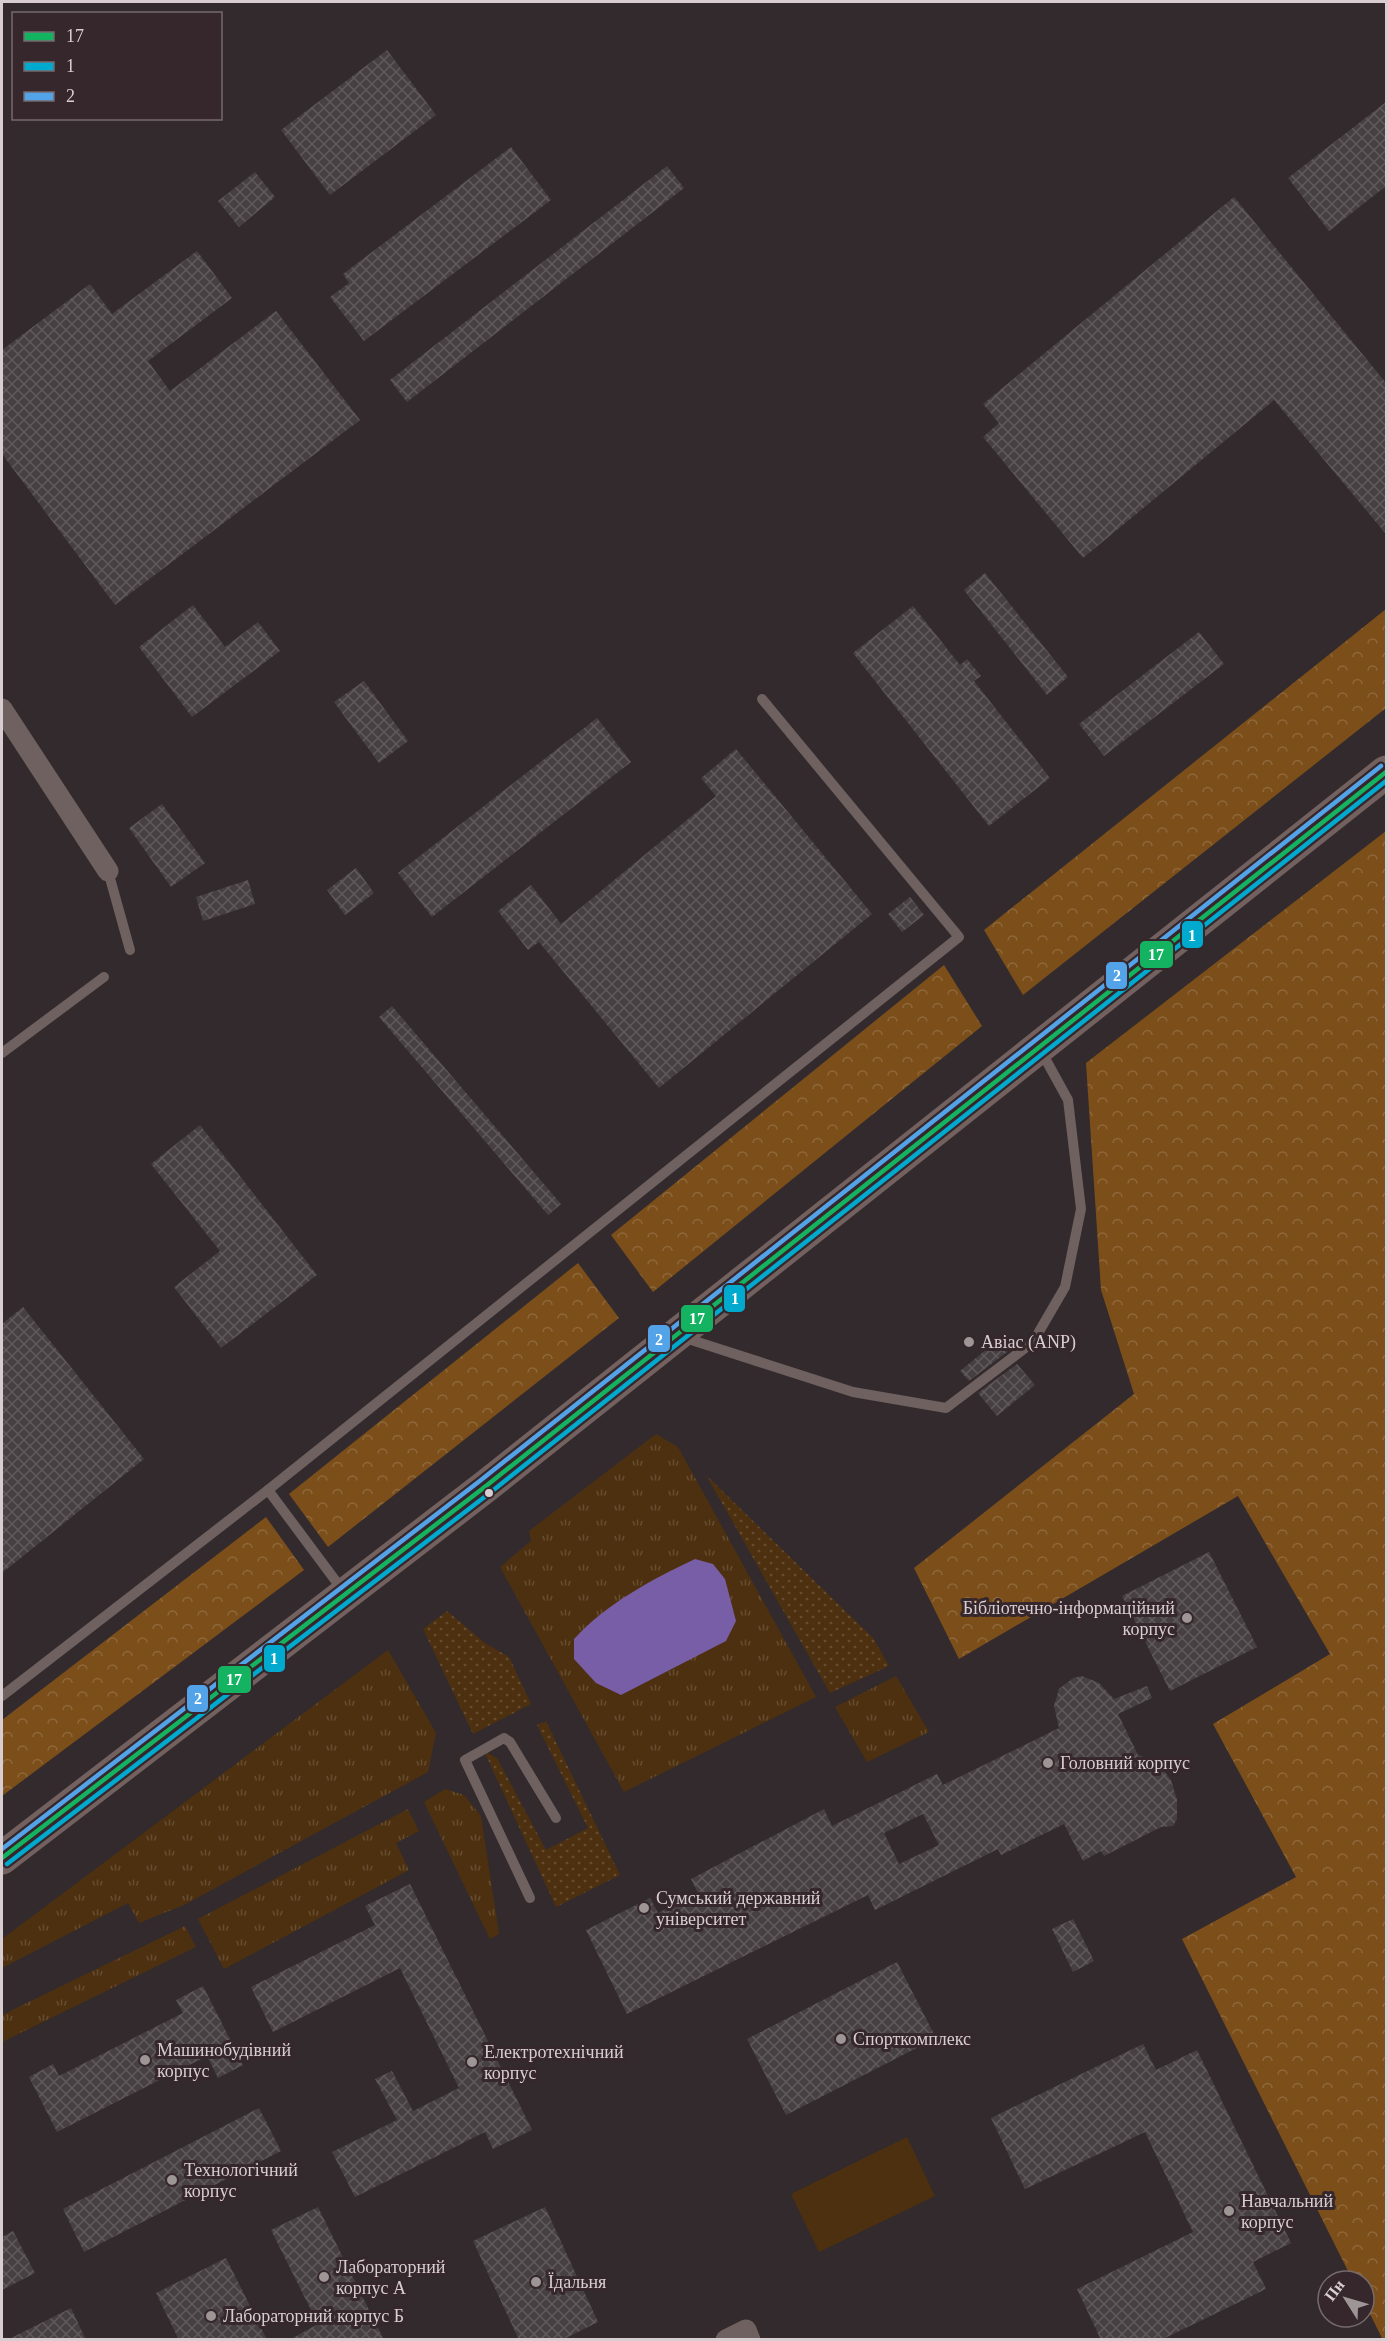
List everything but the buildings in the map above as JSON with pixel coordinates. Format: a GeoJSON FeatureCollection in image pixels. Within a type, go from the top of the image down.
{"type":"FeatureCollection","features":[{"type":"Feature","properties":{"kind":"main road"},"geometry":{"type":"LineString","coordinates":[[2,1858],[677,1336],[1386,772]]}},
{"type":"Feature","properties":{"kind":"street"},"geometry":{"type":"LineString","coordinates":[[2,709],[108,871]]}},
{"type":"Feature","properties":{"kind":"street"},"geometry":{"type":"LineString","coordinates":[[726,2340],[748,2335]]}},
{"type":"Feature","properties":{"kind":"lane"},"geometry":{"type":"LineString","coordinates":[[2,1696],[268,1490],[959,937],[762,699]]}},
{"type":"Feature","properties":{"kind":"lane"},"geometry":{"type":"LineString","coordinates":[[108,871],[130,950]]}},
{"type":"Feature","properties":{"kind":"lane"},"geometry":{"type":"LineString","coordinates":[[2,1053],[104,977]]}},
{"type":"Feature","properties":{"kind":"lane"},"geometry":{"type":"LineString","coordinates":[[677,1336],[853,1392],[946,1408],[1033,1342],[1065,1287],[1081,1209],[1068,1100],[1040,1048]]}},
{"type":"Feature","properties":{"kind":"lane"},"geometry":{"type":"LineString","coordinates":[[268,1490],[345,1595]]}},
{"type":"Feature","properties":{"kind":"lane"},"geometry":{"type":"LineString","coordinates":[[530,1898],[465,1760],[504,1738],[510,1742],[556,1818]]}},
{"type":"Feature","properties":{"kind":"green space"},"geometry":{"type":"Polygon","coordinates":[[[1386,609],[1386,708],[1023,995],[984,930],[1386,609]]]}},
{"type":"Feature","properties":{"kind":"green space"},"geometry":{"type":"Polygon","coordinates":[[[1386,831],[1386,2339],[1383,2340],[1376,2326],[1376,2269],[1347,2269],[1182,1939],[1296,1877],[1213,1724],[1330,1654],[1238,1496],[959,1659],[914,1568],[1134,1394],[1101,1290],[1086,1063],[1386,831]]]}},
{"type":"Feature","properties":{"kind":"green space"},"geometry":{"type":"Polygon","coordinates":[[[944,965],[982,1026],[653,1292],[611,1235],[944,965]]]}},
{"type":"Feature","properties":{"kind":"green space"},"geometry":{"type":"Polygon","coordinates":[[[578,1263],[619,1318],[328,1547],[289,1494],[578,1263]]]}},
{"type":"Feature","properties":{"kind":"green space"},"geometry":{"type":"Polygon","coordinates":[[[656,1434],[678,1447],[816,1697],[624,1792],[500,1567],[531,1541],[529,1531],[656,1434]]]}},
{"type":"Feature","properties":{"kind":"green space"},"geometry":{"type":"Polygon","coordinates":[[[706,1475],[873,1638],[889,1666],[830,1693],[706,1475]]]}},
{"type":"Feature","properties":{"kind":"green space"},"geometry":{"type":"Polygon","coordinates":[[[266,1517],[304,1570],[2,1796],[2,1720],[266,1517]]]}},
{"type":"Feature","properties":{"kind":"green space"},"geometry":{"type":"Polygon","coordinates":[[[447,1611],[485,1643],[509,1657],[531,1704],[473,1734],[423,1629],[447,1611]]]}},
{"type":"Feature","properties":{"kind":"green space"},"geometry":{"type":"Polygon","coordinates":[[[388,1650],[436,1733],[428,1772],[184,1905],[139,1923],[128,1903],[2,1968],[2,1939],[388,1650]]]}},
{"type":"Feature","properties":{"kind":"green space"},"geometry":{"type":"Polygon","coordinates":[[[896,1676],[929,1732],[867,1762],[835,1707],[896,1676]]]}},
{"type":"Feature","properties":{"kind":"green space"},"geometry":{"type":"Polygon","coordinates":[[[546,1721],[620,1875],[556,1907],[484,1751],[497,1758],[546,1850],[588,1828],[537,1725],[546,1721]]]}},
{"type":"Feature","properties":{"kind":"green space"},"geometry":{"type":"Polygon","coordinates":[[[445,1789],[464,1795],[481,1816],[499,1934],[490,1939],[424,1802],[445,1789]]]}},
{"type":"Feature","properties":{"kind":"green space"},"geometry":{"type":"Polygon","coordinates":[[[408,1809],[419,1831],[396,1843],[409,1870],[224,1969],[198,1919],[408,1809]]]}},
{"type":"Feature","properties":{"kind":"green space"},"geometry":{"type":"Polygon","coordinates":[[[185,1926],[196,1947],[2,2042],[2,2015],[185,1926]]]}},
{"type":"Feature","properties":{"kind":"green space"},"geometry":{"type":"Polygon","coordinates":[[[907,2137],[935,2196],[819,2252],[791,2194],[907,2137]]]}},
{"type":"Feature","properties":{"kind":"shaded area"},"geometry":{"type":"Polygon","coordinates":[[[695,1559],[713,1564],[725,1579],[736,1621],[726,1641],[621,1695],[596,1683],[574,1659],[574,1639],[615,1603],[662,1575],[695,1559]]]}},
{"type":"Feature","properties":{"kind":"transit line","name":"2"},"geometry":{"type":"LineString","coordinates":[[2,1849],[481,1480],[1381,766]]}},
{"type":"Feature","properties":{"kind":"transit line","name":"17"},"geometry":{"type":"LineString","coordinates":[[2,1858],[486,1486],[1386,772]]}},
{"type":"Feature","properties":{"kind":"transit line","name":"1"},"geometry":{"type":"LineString","coordinates":[[7,1864],[491,1492],[1386,781]]}},
{"type":"Feature","properties":{"kind":"place","name":"Авіас (ANP)"},"geometry":{"type":"Point","coordinates":[969,1342]}},
{"type":"Feature","properties":{"kind":"place","name":"Бібліотечно-інформаційний корпус"},"geometry":{"type":"Point","coordinates":[1187,1618]}},
{"type":"Feature","properties":{"kind":"place","name":"Головний корпус"},"geometry":{"type":"Point","coordinates":[1048,1763]}},
{"type":"Feature","properties":{"kind":"place","name":"Сумський державний університет"},"geometry":{"type":"Point","coordinates":[644,1908]}},
{"type":"Feature","properties":{"kind":"place","name":"Спорткомплекс"},"geometry":{"type":"Point","coordinates":[841,2039]}},
{"type":"Feature","properties":{"kind":"place","name":"Машинобудівний корпус"},"geometry":{"type":"Point","coordinates":[145,2060]}},
{"type":"Feature","properties":{"kind":"place","name":"Електротехнічний корпус"},"geometry":{"type":"Point","coordinates":[472,2062]}},
{"type":"Feature","properties":{"kind":"place","name":"Технологічний корпус"},"geometry":{"type":"Point","coordinates":[172,2180]}},
{"type":"Feature","properties":{"kind":"place","name":"Навчальний корпус"},"geometry":{"type":"Point","coordinates":[1229,2211]}},
{"type":"Feature","properties":{"kind":"place","name":"Лабораторний корпус А"},"geometry":{"type":"Point","coordinates":[324,2277]}},
{"type":"Feature","properties":{"kind":"place","name":"Їдальня"},"geometry":{"type":"Point","coordinates":[536,2282]}},
{"type":"Feature","properties":{"kind":"place","name":"Лабораторний корпус Б"},"geometry":{"type":"Point","coordinates":[211,2316]}}]}
